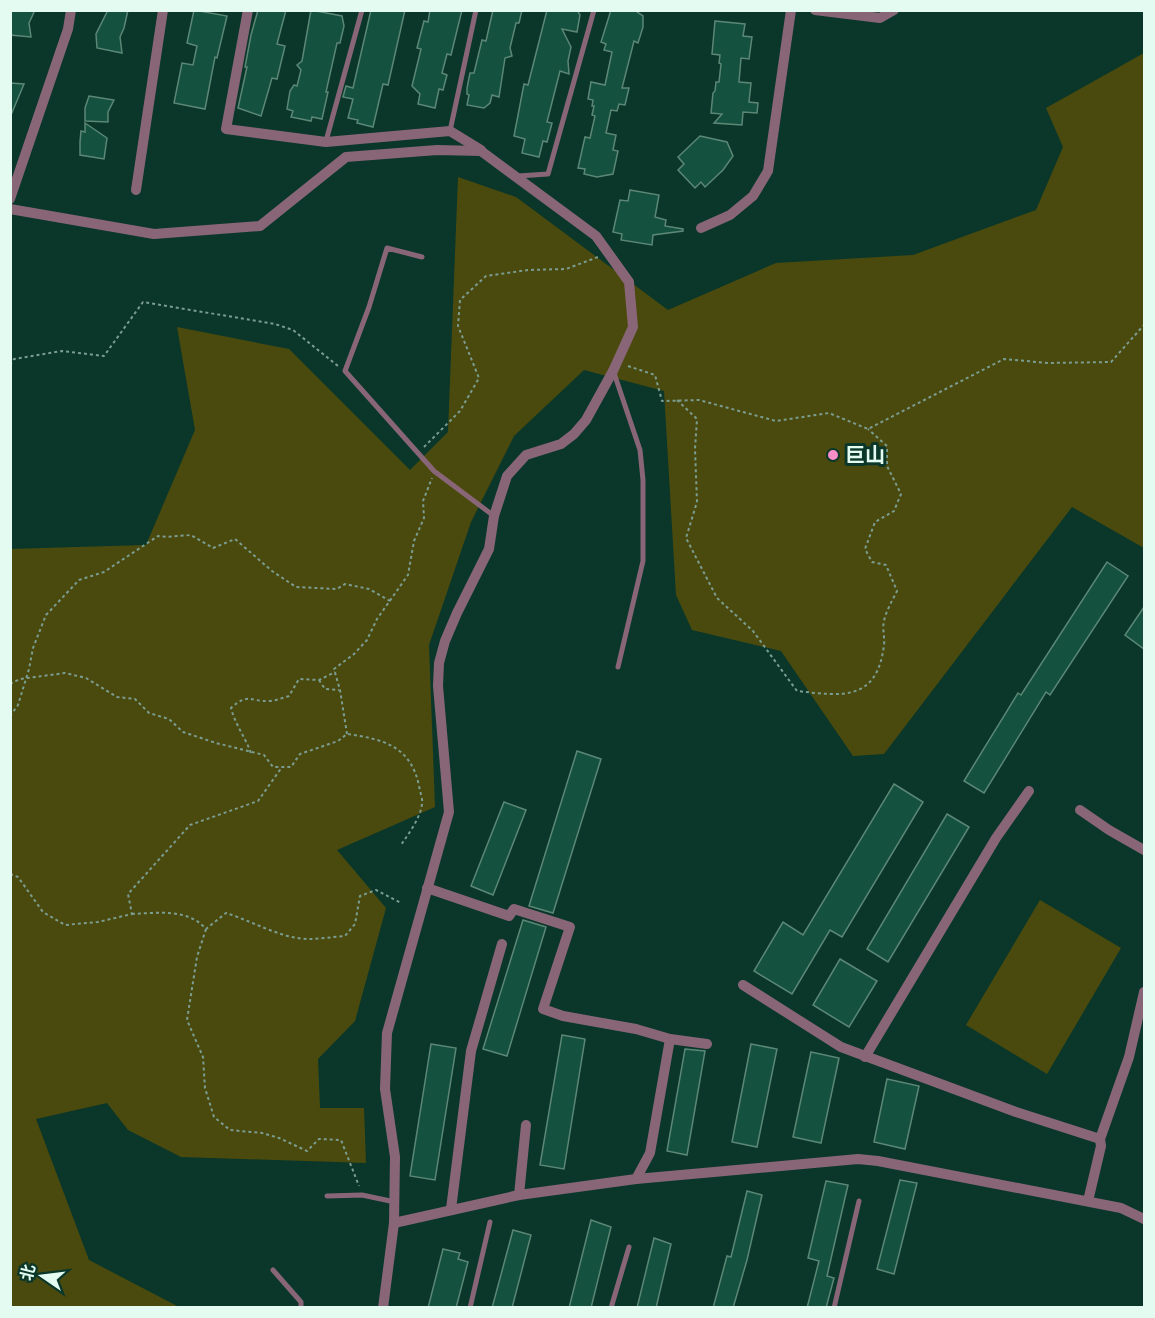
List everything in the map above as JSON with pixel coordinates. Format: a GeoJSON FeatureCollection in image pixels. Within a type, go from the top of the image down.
{"type":"FeatureCollection","features":[{"type":"Feature","properties":{"kind":"street"},"geometry":{"type":"LineString","coordinates":[[10,199],[68,29],[71,10]]}},
{"type":"Feature","properties":{"kind":"street"},"geometry":{"type":"LineString","coordinates":[[136,190],[163,10]]}},
{"type":"Feature","properties":{"kind":"street"},"geometry":{"type":"LineString","coordinates":[[248,10],[226,129],[326,142],[450,131],[516,176],[596,236],[629,282],[633,327],[615,366],[586,420],[574,434],[561,444],[526,455],[507,476],[494,516],[489,549],[453,622],[439,663],[438,686],[448,812],[387,1033],[386,1089],[395,1157],[395,1202],[383,1308]]}},
{"type":"Feature","properties":{"kind":"street"},"geometry":{"type":"LineString","coordinates":[[700,228],[730,215],[753,196],[768,171],[791,10]]}},
{"type":"Feature","properties":{"kind":"street"},"geometry":{"type":"LineString","coordinates":[[815,10],[880,14],[894,10]]}},
{"type":"Feature","properties":{"kind":"street"},"geometry":{"type":"LineString","coordinates":[[10,209],[154,234],[260,226],[346,157],[437,150],[481,151]]}},
{"type":"Feature","properties":{"kind":"street"},"geometry":{"type":"LineString","coordinates":[[865,1057],[996,838],[1029,791]]}},
{"type":"Feature","properties":{"kind":"street"},"geometry":{"type":"LineString","coordinates":[[1080,810],[1108,830],[1144,850]]}},
{"type":"Feature","properties":{"kind":"street"},"geometry":{"type":"LineString","coordinates":[[428,888],[509,916],[513,909],[570,927],[543,1009],[563,1016],[636,1029],[670,1039],[707,1044]]}},
{"type":"Feature","properties":{"kind":"street"},"geometry":{"type":"LineString","coordinates":[[451,1209],[471,1051],[502,944]]}},
{"type":"Feature","properties":{"kind":"street"},"geometry":{"type":"LineString","coordinates":[[743,985],[841,1047],[1016,1112],[1100,1139]]}},
{"type":"Feature","properties":{"kind":"street"},"geometry":{"type":"LineString","coordinates":[[1088,1201],[1101,1146],[1100,1139],[1129,1057],[1144,992]]}},
{"type":"Feature","properties":{"kind":"street"},"geometry":{"type":"LineString","coordinates":[[636,1179],[650,1153],[670,1039]]}},
{"type":"Feature","properties":{"kind":"street"},"geometry":{"type":"LineString","coordinates":[[519,1195],[526,1125]]}},
{"type":"Feature","properties":{"kind":"street"},"geometry":{"type":"LineString","coordinates":[[394,1223],[519,1195],[636,1179],[858,1159],[1088,1201],[1121,1208],[1144,1219]]}},
{"type":"Feature","properties":{"kind":"lane"},"geometry":{"type":"LineString","coordinates":[[326,142],[362,10]]}},
{"type":"Feature","properties":{"kind":"lane"},"geometry":{"type":"LineString","coordinates":[[450,131],[476,10]]}},
{"type":"Feature","properties":{"kind":"lane"},"geometry":{"type":"LineString","coordinates":[[516,176],[548,174],[594,10]]}},
{"type":"Feature","properties":{"kind":"lane"},"geometry":{"type":"LineString","coordinates":[[422,256],[387,248],[369,307],[345,371],[434,471],[494,516]]}},
{"type":"Feature","properties":{"kind":"lane"},"geometry":{"type":"LineString","coordinates":[[615,366],[640,450],[643,480],[643,561],[618,667]]}},
{"type":"Feature","properties":{"kind":"lane"},"geometry":{"type":"LineString","coordinates":[[327,1196],[362,1196],[395,1202]]}},
{"type":"Feature","properties":{"kind":"lane"},"geometry":{"type":"LineString","coordinates":[[834,1308],[859,1201]]}},
{"type":"Feature","properties":{"kind":"lane"},"geometry":{"type":"LineString","coordinates":[[470,1308],[490,1222]]}},
{"type":"Feature","properties":{"kind":"lane"},"geometry":{"type":"LineString","coordinates":[[611,1308],[628,1247]]}},
{"type":"Feature","properties":{"kind":"lane"},"geometry":{"type":"LineString","coordinates":[[273,1270],[301,1302],[301,1308]]}},
{"type":"Feature","properties":{"kind":"path"},"geometry":{"type":"LineString","coordinates":[[418,453],[460,411],[479,378],[458,326],[460,300],[486,276],[528,270],[566,269],[609,253]]}},
{"type":"Feature","properties":{"kind":"path"},"geometry":{"type":"LineString","coordinates":[[10,365],[14,359],[62,351],[104,356],[143,302],[275,324],[293,330],[345,371]]}},
{"type":"Feature","properties":{"kind":"path"},"geometry":{"type":"LineString","coordinates":[[868,429],[1004,359],[1048,363],[1112,362],[1144,325]]}},
{"type":"Feature","properties":{"kind":"path"},"geometry":{"type":"LineString","coordinates":[[615,366],[655,375],[662,401],[676,400],[699,400],[776,421],[829,413],[868,429],[887,446],[887,466],[901,494],[894,511],[875,522],[865,549],[872,562],[886,565],[897,591],[883,623],[884,644],[875,676],[856,692],[837,696],[797,691],[753,631],[717,598],[686,538],[697,502],[695,449],[697,419],[676,400]]}},
{"type":"Feature","properties":{"kind":"path"},"geometry":{"type":"LineString","coordinates":[[347,734],[334,669],[354,654],[367,640],[377,619],[408,575],[414,541],[424,518],[423,501],[434,471]]}},
{"type":"Feature","properties":{"kind":"path"},"geometry":{"type":"LineString","coordinates":[[10,716],[18,705],[33,648],[46,615],[79,580],[104,572],[158,536],[191,535],[213,548],[235,539],[272,571],[296,587],[337,589],[345,584],[369,589],[390,601]]}},
{"type":"Feature","properties":{"kind":"path"},"geometry":{"type":"LineString","coordinates":[[251,753],[231,708],[240,700],[255,698],[267,702],[289,696],[298,679],[319,680],[335,672]]}},
{"type":"Feature","properties":{"kind":"path"},"geometry":{"type":"LineString","coordinates":[[10,684],[26,679],[65,674],[86,678],[117,697],[135,699],[149,713],[169,719],[183,732],[264,755],[273,767],[291,767],[300,754],[338,741],[347,734],[376,738],[398,749],[416,771],[423,803],[414,826],[401,845]]}},
{"type":"Feature","properties":{"kind":"path"},"geometry":{"type":"LineString","coordinates":[[319,680],[325,689],[340,690]]}},
{"type":"Feature","properties":{"kind":"path"},"geometry":{"type":"LineString","coordinates":[[132,914],[128,894],[190,825],[258,801],[282,767]]}},
{"type":"Feature","properties":{"kind":"path"},"geometry":{"type":"LineString","coordinates":[[10,874],[18,877],[43,912],[65,925],[98,922],[132,914],[170,912],[200,921],[206,929]]}},
{"type":"Feature","properties":{"kind":"path"},"geometry":{"type":"LineString","coordinates":[[362,1196],[340,1140],[319,1139],[306,1151],[279,1138],[262,1133],[230,1131],[214,1117],[205,1088],[203,1057],[188,1020],[197,957],[206,929],[226,913],[252,921],[267,930],[306,939],[345,936],[355,924],[360,896],[376,890],[401,903]]}},
{"type":"Feature","properties":{"kind":"shaded area"},"geometry":{"type":"Polygon","coordinates":[[[1144,53],[1144,548],[1072,507],[884,754],[853,756],[781,651],[692,630],[676,595],[664,391],[584,370],[514,436],[471,522],[429,645],[435,807],[337,850],[386,908],[355,1021],[318,1059],[320,1108],[364,1108],[366,1163],[181,1157],[128,1130],[107,1103],[36,1119],[89,1260],[179,1307],[11,1307],[10,549],[146,545],[195,430],[177,327],[289,349],[410,470],[448,432],[458,177],[516,197],[668,310],[776,263],[913,255],[1036,210],[1063,147],[1046,108],[1144,53]]]}},
{"type":"Feature","properties":{"kind":"shaded area"},"geometry":{"type":"Polygon","coordinates":[[[1040,900],[1121,948],[1047,1074],[966,1025],[1040,900]]]}},
{"type":"Feature","properties":{"kind":"building"},"geometry":{"type":"Polygon","coordinates":[[[10,10],[35,10],[29,23],[31,37],[10,35],[10,10]]]}},
{"type":"Feature","properties":{"kind":"building"},"geometry":{"type":"Polygon","coordinates":[[[108,10],[128,10],[120,37],[122,53],[97,48],[96,34],[108,10]]]}},
{"type":"Feature","properties":{"kind":"building"},"geometry":{"type":"Polygon","coordinates":[[[194,10],[227,16],[217,58],[215,57],[205,109],[174,103],[182,63],[193,65],[197,46],[187,43],[194,10]]]}},
{"type":"Feature","properties":{"kind":"building"},"geometry":{"type":"Polygon","coordinates":[[[258,10],[286,10],[277,44],[285,46],[277,79],[272,78],[261,116],[238,108],[251,35],[258,10]]]}},
{"type":"Feature","properties":{"kind":"building"},"geometry":{"type":"Polygon","coordinates":[[[311,10],[342,16],[344,26],[340,43],[337,43],[322,119],[312,117],[311,121],[291,117],[293,111],[287,109],[290,91],[294,85],[297,86],[301,70],[297,65],[302,61],[311,10]]]}},
{"type":"Feature","properties":{"kind":"building"},"geometry":{"type":"Polygon","coordinates":[[[371,10],[405,10],[388,85],[383,84],[373,127],[348,118],[353,99],[343,97],[346,86],[353,88],[371,10]]]}},
{"type":"Feature","properties":{"kind":"building"},"geometry":{"type":"Polygon","coordinates":[[[430,10],[462,10],[451,55],[447,54],[442,73],[447,75],[443,90],[439,89],[435,108],[418,104],[420,94],[412,86],[421,49],[417,48],[424,21],[428,22],[430,10]]]}},
{"type":"Feature","properties":{"kind":"building"},"geometry":{"type":"Polygon","coordinates":[[[493,10],[522,10],[519,23],[516,23],[510,48],[512,56],[505,58],[499,97],[492,95],[490,103],[484,108],[467,105],[470,73],[474,73],[482,40],[486,41],[493,10]]]}},
{"type":"Feature","properties":{"kind":"building"},"geometry":{"type":"Polygon","coordinates":[[[547,10],[577,10],[580,15],[577,32],[562,29],[571,47],[568,61],[569,74],[560,71],[547,122],[552,123],[547,142],[543,141],[539,157],[522,153],[525,139],[514,136],[524,84],[528,85],[547,10]]]}},
{"type":"Feature","properties":{"kind":"building"},"geometry":{"type":"Polygon","coordinates":[[[611,10],[634,10],[643,16],[643,27],[638,43],[634,41],[622,88],[629,88],[625,105],[619,104],[617,111],[611,110],[606,133],[616,135],[613,150],[618,151],[613,174],[597,177],[584,174],[585,169],[578,168],[585,137],[590,138],[595,116],[592,115],[593,100],[588,99],[591,82],[605,85],[612,52],[604,50],[606,44],[601,42],[611,10]]]}},
{"type":"Feature","properties":{"kind":"building"},"geometry":{"type":"Polygon","coordinates":[[[715,21],[745,24],[743,36],[752,37],[749,59],[741,58],[739,82],[751,83],[749,102],[758,103],[757,113],[743,112],[742,125],[714,123],[722,114],[711,113],[713,93],[716,82],[719,82],[721,64],[719,63],[720,55],[712,54],[715,21]]]}},
{"type":"Feature","properties":{"kind":"building"},"geometry":{"type":"Polygon","coordinates":[[[10,83],[24,84],[11,115],[10,115],[10,83]]]}},
{"type":"Feature","properties":{"kind":"building"},"geometry":{"type":"Polygon","coordinates":[[[89,96],[114,100],[108,112],[108,122],[85,121],[85,108],[89,96]]]}},
{"type":"Feature","properties":{"kind":"building"},"geometry":{"type":"Polygon","coordinates":[[[85,123],[107,138],[104,159],[80,155],[81,131],[85,132],[85,123]]]}},
{"type":"Feature","properties":{"kind":"building"},"geometry":{"type":"Polygon","coordinates":[[[700,136],[727,142],[733,156],[723,170],[705,187],[701,182],[695,188],[678,170],[684,164],[678,157],[700,136]]]}},
{"type":"Feature","properties":{"kind":"building"},"geometry":{"type":"Polygon","coordinates":[[[630,190],[659,195],[655,217],[666,220],[665,226],[683,229],[683,231],[653,235],[652,245],[621,240],[622,234],[613,232],[620,200],[628,201],[630,190]]]}},
{"type":"Feature","properties":{"kind":"building"},"geometry":{"type":"Polygon","coordinates":[[[1107,562],[1128,576],[1050,695],[1046,692],[984,793],[964,781],[1018,693],[1021,695],[1107,562]]]}},
{"type":"Feature","properties":{"kind":"building"},"geometry":{"type":"Polygon","coordinates":[[[1144,607],[1144,649],[1125,635],[1144,607]]]}},
{"type":"Feature","properties":{"kind":"building"},"geometry":{"type":"Polygon","coordinates":[[[577,751],[601,759],[553,913],[529,906],[577,751]]]}},
{"type":"Feature","properties":{"kind":"building"},"geometry":{"type":"Polygon","coordinates":[[[894,784],[923,802],[842,937],[830,930],[792,994],[754,971],[783,922],[803,935],[894,784]]]}},
{"type":"Feature","properties":{"kind":"building"},"geometry":{"type":"Polygon","coordinates":[[[504,802],[526,810],[493,895],[471,886],[504,802]]]}},
{"type":"Feature","properties":{"kind":"building"},"geometry":{"type":"Polygon","coordinates":[[[947,814],[969,827],[888,962],[867,949],[947,814]]]}},
{"type":"Feature","properties":{"kind":"building"},"geometry":{"type":"Polygon","coordinates":[[[523,920],[546,927],[507,1056],[483,1049],[523,920]]]}},
{"type":"Feature","properties":{"kind":"building"},"geometry":{"type":"Polygon","coordinates":[[[840,959],[877,981],[849,1027],[813,1005],[840,959]]]}},
{"type":"Feature","properties":{"kind":"building"},"geometry":{"type":"Polygon","coordinates":[[[562,1035],[585,1039],[564,1169],[540,1165],[562,1035]]]}},
{"type":"Feature","properties":{"kind":"building"},"geometry":{"type":"Polygon","coordinates":[[[431,1044],[456,1048],[435,1180],[410,1176],[431,1044]]]}},
{"type":"Feature","properties":{"kind":"building"},"geometry":{"type":"Polygon","coordinates":[[[751,1044],[777,1049],[757,1147],[732,1142],[751,1044]]]}},
{"type":"Feature","properties":{"kind":"building"},"geometry":{"type":"Polygon","coordinates":[[[685,1049],[705,1051],[687,1155],[667,1151],[685,1049]]]}},
{"type":"Feature","properties":{"kind":"building"},"geometry":{"type":"Polygon","coordinates":[[[811,1052],[839,1058],[821,1143],[793,1137],[811,1052]]]}},
{"type":"Feature","properties":{"kind":"building"},"geometry":{"type":"Polygon","coordinates":[[[887,1079],[919,1086],[905,1149],[874,1142],[887,1079]]]}},
{"type":"Feature","properties":{"kind":"building"},"geometry":{"type":"Polygon","coordinates":[[[900,1180],[917,1183],[894,1274],[877,1269],[900,1180]]]}},
{"type":"Feature","properties":{"kind":"building"},"geometry":{"type":"Polygon","coordinates":[[[826,1181],[848,1185],[827,1276],[834,1278],[826,1308],[807,1308],[819,1261],[808,1258],[826,1181]]]}},
{"type":"Feature","properties":{"kind":"building"},"geometry":{"type":"Polygon","coordinates":[[[747,1191],[762,1195],[747,1260],[733,1308],[713,1308],[727,1256],[731,1257],[747,1191]]]}},
{"type":"Feature","properties":{"kind":"building"},"geometry":{"type":"Polygon","coordinates":[[[591,1220],[611,1227],[591,1308],[569,1308],[591,1220]]]}},
{"type":"Feature","properties":{"kind":"building"},"geometry":{"type":"Polygon","coordinates":[[[513,1230],[531,1235],[512,1308],[492,1308],[513,1230]]]}},
{"type":"Feature","properties":{"kind":"building"},"geometry":{"type":"Polygon","coordinates":[[[654,1238],[671,1244],[656,1308],[637,1308],[654,1238]]]}},
{"type":"Feature","properties":{"kind":"building"},"geometry":{"type":"Polygon","coordinates":[[[443,1249],[460,1253],[458,1259],[468,1262],[456,1308],[428,1308],[443,1249]]]}},
{"type":"Feature","properties":{"kind":"place","name":"巨山"},"geometry":{"type":"Point","coordinates":[833,455]}}]}
